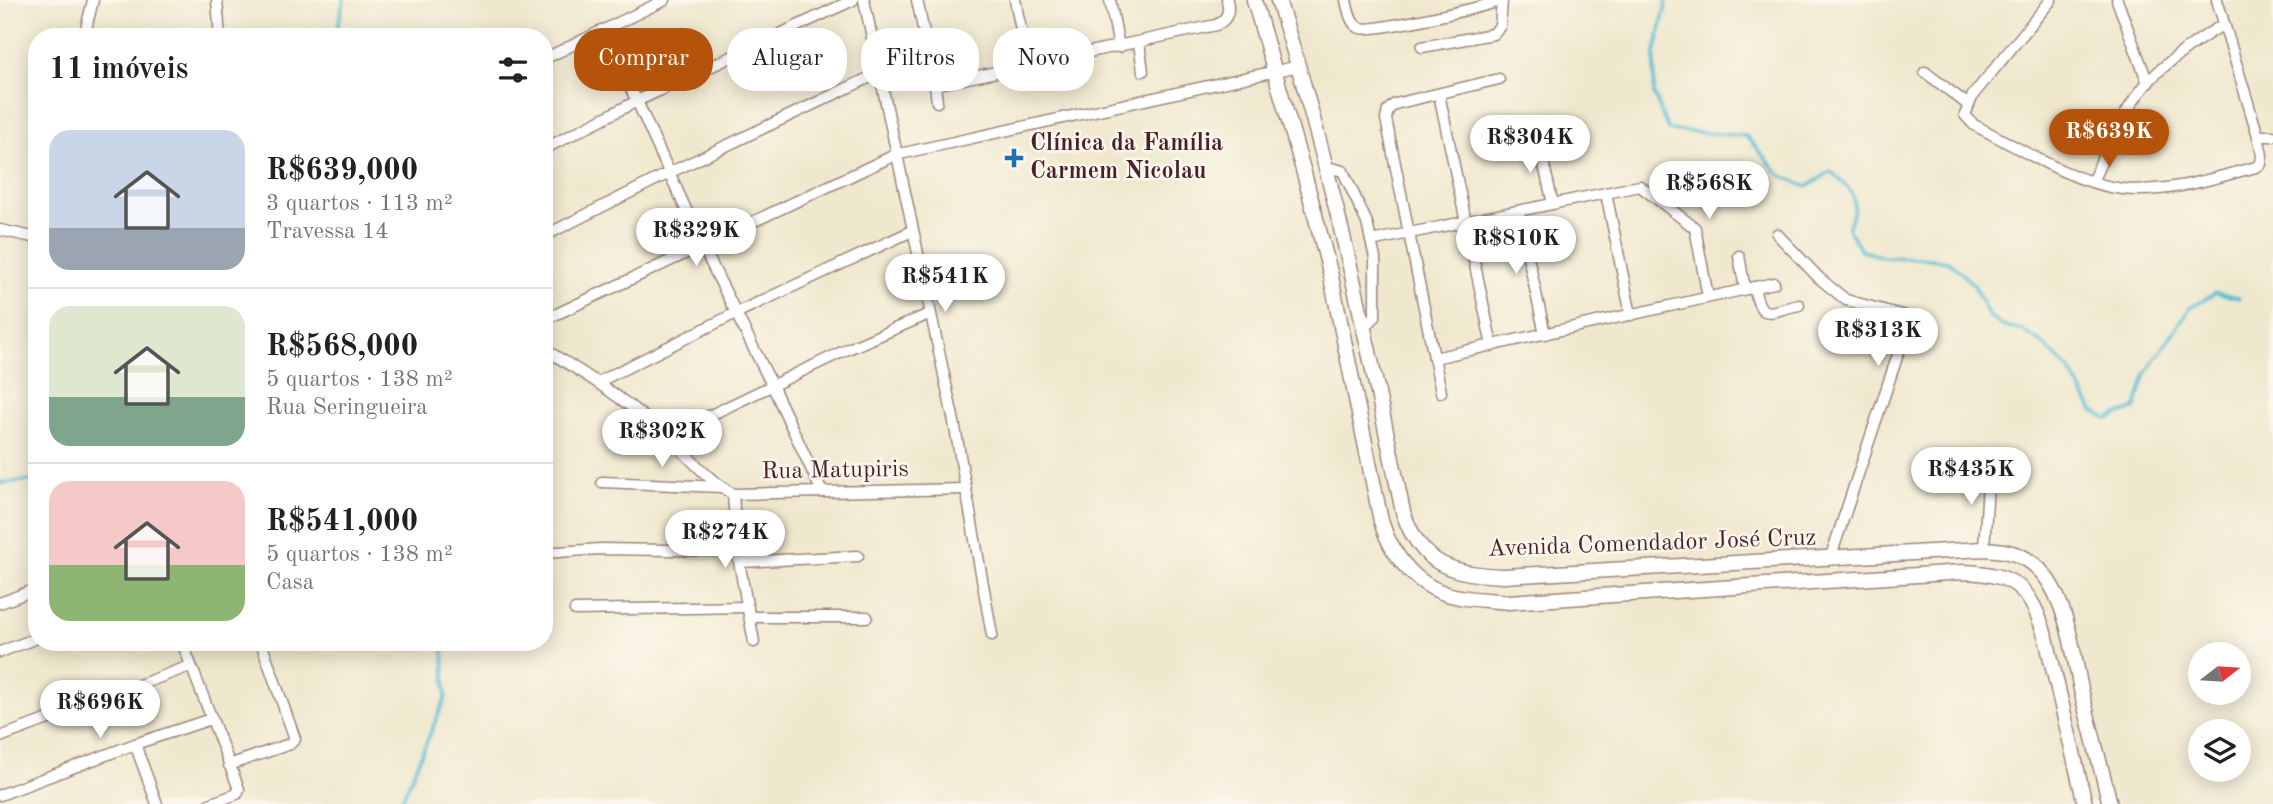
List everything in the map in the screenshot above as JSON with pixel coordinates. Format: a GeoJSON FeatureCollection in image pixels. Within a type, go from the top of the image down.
{"type":"FeatureCollection","features":[{"type":"Feature","properties":{"kind":"street"},"geometry":{"type":"LineString","coordinates":[[87,28],[93,0]]}},
{"type":"Feature","properties":{"kind":"street"},"geometry":{"type":"LineString","coordinates":[[215,0],[219,28]]}},
{"type":"Feature","properties":{"kind":"street"},"geometry":{"type":"LineString","coordinates":[[605,28],[664,0]]}},
{"type":"Feature","properties":{"kind":"street"},"geometry":{"type":"LineString","coordinates":[[553,144],[637,100],[853,0]]}},
{"type":"Feature","properties":{"kind":"street"},"geometry":{"type":"LineString","coordinates":[[863,0],[869,28]]}},
{"type":"Feature","properties":{"kind":"street"},"geometry":{"type":"LineString","coordinates":[[917,0],[923,28]]}},
{"type":"Feature","properties":{"kind":"street"},"geometry":{"type":"LineString","coordinates":[[1015,0],[1021,28]]}},
{"type":"Feature","properties":{"kind":"street"},"geometry":{"type":"LineString","coordinates":[[1110,0],[1119,47]]}},
{"type":"Feature","properties":{"kind":"street"},"geometry":{"type":"LineString","coordinates":[[1094,52],[1216,25],[1228,15],[1227,0]]}},
{"type":"Feature","properties":{"kind":"street","name":"Avenida Comendador José Cruz"},"geometry":{"type":"LineString","coordinates":[[1254,0],[1330,272],[1371,483],[1381,521],[1387,540],[1410,572],[1450,595],[1509,602],[1963,572],[2001,577],[2030,597],[2038,613],[2085,804]]}},
{"type":"Feature","properties":{"kind":"street","name":"Avenida Comendador José Cruz"},"geometry":{"type":"LineString","coordinates":[[1278,0],[1327,167],[1403,512],[1413,539],[1435,560],[1457,570],[1504,576],[1984,550],[2013,552],[2033,563],[2046,576],[2056,595],[2067,627],[2110,804]]}},
{"type":"Feature","properties":{"kind":"street"},"geometry":{"type":"LineString","coordinates":[[1346,0],[1355,25],[1363,30],[1502,1],[1498,31],[1422,47]]}},
{"type":"Feature","properties":{"kind":"street"},"geometry":{"type":"LineString","coordinates":[[2051,0],[1967,104],[1965,115],[1974,125],[2059,168],[2092,182],[2122,189],[2164,188],[2261,164],[2258,136],[2217,0]]}},
{"type":"Feature","properties":{"kind":"street"},"geometry":{"type":"LineString","coordinates":[[2117,0],[2148,83]]}},
{"type":"Feature","properties":{"kind":"street"},"geometry":{"type":"LineString","coordinates":[[2092,182],[2124,117],[2148,83],[2202,37],[2224,24]]}},
{"type":"Feature","properties":{"kind":"street"},"geometry":{"type":"LineString","coordinates":[[1139,43],[1143,72]]}},
{"type":"Feature","properties":{"kind":"street"},"geometry":{"type":"LineString","coordinates":[[553,54],[574,44]]}},
{"type":"Feature","properties":{"kind":"street"},"geometry":{"type":"LineString","coordinates":[[553,316],[895,155],[1299,66]]}},
{"type":"Feature","properties":{"kind":"street"},"geometry":{"type":"LineString","coordinates":[[1925,72],[1967,104]]}},
{"type":"Feature","properties":{"kind":"street"},"geometry":{"type":"LineString","coordinates":[[1441,392],[1386,119],[1388,110],[1395,104],[1499,79]]}},
{"type":"Feature","properties":{"kind":"street"},"geometry":{"type":"LineString","coordinates":[[553,228],[861,82]]}},
{"type":"Feature","properties":{"kind":"street"},"geometry":{"type":"LineString","coordinates":[[632,91],[702,245],[822,492]]}},
{"type":"Feature","properties":{"kind":"street"},"geometry":{"type":"LineString","coordinates":[[883,91],[954,422],[992,635]]}},
{"type":"Feature","properties":{"kind":"street"},"geometry":{"type":"LineString","coordinates":[[936,91],[937,102]]}},
{"type":"Feature","properties":{"kind":"street"},"geometry":{"type":"LineString","coordinates":[[1439,94],[1492,346]]}},
{"type":"Feature","properties":{"kind":"street"},"geometry":{"type":"LineString","coordinates":[[2258,136],[2273,136]]}},
{"type":"Feature","properties":{"kind":"street"},"geometry":{"type":"LineString","coordinates":[[1538,139],[1553,204]]}},
{"type":"Feature","properties":{"kind":"street"},"geometry":{"type":"LineString","coordinates":[[1327,167],[1343,171],[1367,223],[1375,258],[1376,317],[1364,327]]}},
{"type":"Feature","properties":{"kind":"street"},"geometry":{"type":"LineString","coordinates":[[1371,241],[1640,186],[1695,228],[1708,298]]}},
{"type":"Feature","properties":{"kind":"street"},"geometry":{"type":"LineString","coordinates":[[1606,193],[1631,315]]}},
{"type":"Feature","properties":{"kind":"street"},"geometry":{"type":"LineString","coordinates":[[1518,211],[1545,334]]}},
{"type":"Feature","properties":{"kind":"street"},"geometry":{"type":"LineString","coordinates":[[0,230],[28,233]]}},
{"type":"Feature","properties":{"kind":"street"},"geometry":{"type":"LineString","coordinates":[[598,382],[736,313],[912,231]]}},
{"type":"Feature","properties":{"kind":"street"},"geometry":{"type":"LineString","coordinates":[[1777,234],[1819,278],[1846,300],[1905,316],[1909,321],[1830,559]]}},
{"type":"Feature","properties":{"kind":"street"},"geometry":{"type":"LineString","coordinates":[[1739,256],[1749,288],[1761,310],[1766,312],[1799,305]]}},
{"type":"Feature","properties":{"kind":"street"},"geometry":{"type":"LineString","coordinates":[[1434,358],[1774,283]]}},
{"type":"Feature","properties":{"kind":"street"},"geometry":{"type":"LineString","coordinates":[[667,436],[848,349],[929,314]]}},
{"type":"Feature","properties":{"kind":"street","name":"Rua Matupiris"},"geometry":{"type":"LineString","coordinates":[[553,354],[598,382],[667,436],[721,487],[733,494],[966,489]]}},
{"type":"Feature","properties":{"kind":"street"},"geometry":{"type":"LineString","coordinates":[[1984,550],[1989,468]]}},
{"type":"Feature","properties":{"kind":"street"},"geometry":{"type":"LineString","coordinates":[[602,482],[721,487]]}},
{"type":"Feature","properties":{"kind":"street"},"geometry":{"type":"LineString","coordinates":[[733,494],[738,557],[754,642]]}},
{"type":"Feature","properties":{"kind":"street"},"geometry":{"type":"LineString","coordinates":[[553,552],[600,549],[738,557],[858,556]]}},
{"type":"Feature","properties":{"kind":"street"},"geometry":{"type":"LineString","coordinates":[[0,603],[28,592]]}},
{"type":"Feature","properties":{"kind":"street"},"geometry":{"type":"LineString","coordinates":[[575,610],[749,612],[867,617]]}},
{"type":"Feature","properties":{"kind":"street"},"geometry":{"type":"LineString","coordinates":[[0,652],[28,641]]}},
{"type":"Feature","properties":{"kind":"street"},"geometry":{"type":"LineString","coordinates":[[185,651],[239,789],[237,794],[209,804]]}},
{"type":"Feature","properties":{"kind":"street"},"geometry":{"type":"LineString","coordinates":[[229,765],[290,744],[295,739],[264,651]]}},
{"type":"Feature","properties":{"kind":"street"},"geometry":{"type":"LineString","coordinates":[[0,737],[190,666]]}},
{"type":"Feature","properties":{"kind":"street"},"geometry":{"type":"LineString","coordinates":[[0,795],[135,744],[211,719]]}},
{"type":"Feature","properties":{"kind":"street"},"geometry":{"type":"LineString","coordinates":[[135,744],[158,804]]}},
{"type":"Feature","properties":{"kind":"waterway"},"geometry":{"type":"LineString","coordinates":[[337,28],[344,0]]}},
{"type":"Feature","properties":{"kind":"waterway"},"geometry":{"type":"LineString","coordinates":[[1667,0],[1655,53],[1654,94],[1668,130],[1746,136],[1780,175],[1807,187],[1831,171],[1853,196],[1854,209],[1848,228],[1861,250],[1882,257],[1948,261],[1974,285],[1988,315],[2000,325],[2022,330],[2042,343],[2069,369],[2093,411],[2108,419],[2136,408],[2145,375],[2190,308],[2216,293],[2239,298]]}},
{"type":"Feature","properties":{"kind":"waterway"},"geometry":{"type":"LineString","coordinates":[[0,483],[28,481]]}},
{"type":"Feature","properties":{"kind":"waterway"},"geometry":{"type":"LineString","coordinates":[[400,804],[446,697],[443,651]]}},
{"type":"Feature","properties":{"kind":"place","name":"Clínica da Família Carmem Nicolau"},"geometry":{"type":"Point","coordinates":[1014,158]}}]}
